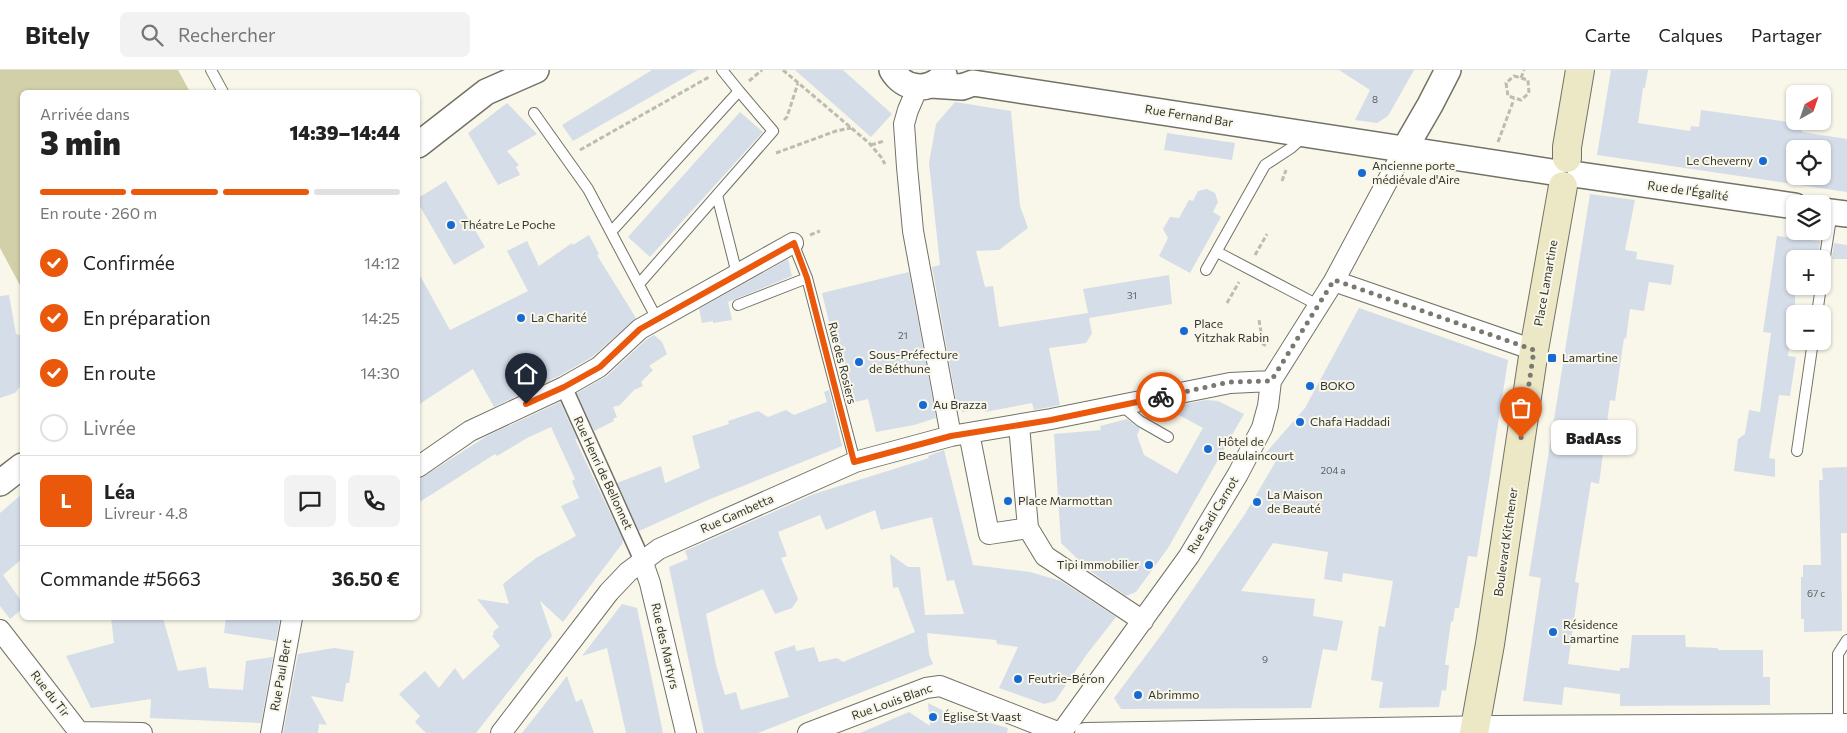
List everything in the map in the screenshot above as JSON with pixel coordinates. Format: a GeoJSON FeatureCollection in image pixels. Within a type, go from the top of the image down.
{"type":"FeatureCollection","features":[{"type":"Feature","properties":{"kind":"main road","name":"Place Lamartine"},"geometry":{"type":"LineString","coordinates":[[1534,350],[1566,173],[1568,139],[1580,70]]}},
{"type":"Feature","properties":{"kind":"main road","name":"Boulevard Kitchener"},"geometry":{"type":"LineString","coordinates":[[1474,730],[1490,644],[1534,350]]}},
{"type":"Feature","properties":{"kind":"street"},"geometry":{"type":"LineString","coordinates":[[420,143],[486,92],[536,70]]}},
{"type":"Feature","properties":{"kind":"street"},"geometry":{"type":"LineString","coordinates":[[892,70],[902,82],[932,81]]}},
{"type":"Feature","properties":{"kind":"street"},"geometry":{"type":"LineString","coordinates":[[1448,70],[1334,280],[1534,350]]}},
{"type":"Feature","properties":{"kind":"street"},"geometry":{"type":"LineString","coordinates":[[1430,105],[1456,70]]}},
{"type":"Feature","properties":{"kind":"street","name":"Rue Fernand Bar"},"geometry":{"type":"LineString","coordinates":[[932,81],[962,87],[969,76],[1404,150]]}},
{"type":"Feature","properties":{"kind":"street"},"geometry":{"type":"LineString","coordinates":[[932,81],[908,110],[904,124],[913,231],[960,434],[989,534],[1028,528]]}},
{"type":"Feature","properties":{"kind":"street"},"geometry":{"type":"LineString","coordinates":[[1404,150],[1566,173]]}},
{"type":"Feature","properties":{"kind":"street","name":"Rue de l'Égalité"},"geometry":{"type":"LineString","coordinates":[[1566,173],[1786,205]]}},
{"type":"Feature","properties":{"kind":"street"},"geometry":{"type":"LineString","coordinates":[[420,466],[470,431],[564,387],[600,367],[640,329],[794,243]]}},
{"type":"Feature","properties":{"kind":"street","name":"Rue Sadi Carnot"},"geometry":{"type":"LineString","coordinates":[[1061,733],[1189,556],[1238,474],[1262,428],[1268,406],[1271,381],[1334,280]]}},
{"type":"Feature","properties":{"kind":"street","name":"Rue Gambetta"},"geometry":{"type":"LineString","coordinates":[[500,733],[610,592],[628,572],[659,549],[854,462],[960,434],[1051,420],[1230,382],[1271,381]]}},
{"type":"Feature","properties":{"kind":"street","name":"Rue Henri de Bellonnet"},"geometry":{"type":"LineString","coordinates":[[564,387],[642,560]]}},
{"type":"Feature","properties":{"kind":"street"},"geometry":{"type":"LineString","coordinates":[[1019,425],[1028,528],[1045,556],[1143,621]]}},
{"type":"Feature","properties":{"kind":"street"},"geometry":{"type":"LineString","coordinates":[[0,483],[20,468]]}},
{"type":"Feature","properties":{"kind":"street","name":"Rue des Martyrs"},"geometry":{"type":"LineString","coordinates":[[642,560],[650,582],[686,733]]}},
{"type":"Feature","properties":{"kind":"street","name":"Rue Paul Bert"},"geometry":{"type":"LineString","coordinates":[[271,733],[292,620]]}},
{"type":"Feature","properties":{"kind":"street","name":"Rue du Tir"},"geometry":{"type":"LineString","coordinates":[[0,630],[79,732],[142,733]]}},
{"type":"Feature","properties":{"kind":"street","name":"Rue Louis Blanc"},"geometry":{"type":"LineString","coordinates":[[808,733],[926,688],[940,686],[1061,733]]}},
{"type":"Feature","properties":{"kind":"street"},"geometry":{"type":"LineString","coordinates":[[1085,733],[1474,730],[1842,724]]}},
{"type":"Feature","properties":{"kind":"lane"},"geometry":{"type":"LineString","coordinates":[[211,70],[222,90]]}},
{"type":"Feature","properties":{"kind":"lane"},"geometry":{"type":"LineString","coordinates":[[638,284],[773,131],[739,91],[718,72]]}},
{"type":"Feature","properties":{"kind":"lane"},"geometry":{"type":"LineString","coordinates":[[612,232],[739,91]]}},
{"type":"Feature","properties":{"kind":"lane"},"geometry":{"type":"LineString","coordinates":[[534,113],[588,188],[657,319]]}},
{"type":"Feature","properties":{"kind":"lane"},"geometry":{"type":"LineString","coordinates":[[1206,270],[1265,165],[1291,148],[1306,134]]}},
{"type":"Feature","properties":{"kind":"lane"},"geometry":{"type":"LineString","coordinates":[[717,194],[737,274]]}},
{"type":"Feature","properties":{"kind":"lane"},"geometry":{"type":"LineString","coordinates":[[1827,250],[1834,212]]}},
{"type":"Feature","properties":{"kind":"lane","name":"Rue des Rosiers"},"geometry":{"type":"LineString","coordinates":[[794,243],[807,278],[854,462]]}},
{"type":"Feature","properties":{"kind":"lane"},"geometry":{"type":"LineString","coordinates":[[1217,252],[1318,305]]}},
{"type":"Feature","properties":{"kind":"lane"},"geometry":{"type":"LineString","coordinates":[[738,305],[807,278]]}},
{"type":"Feature","properties":{"kind":"lane"},"geometry":{"type":"LineString","coordinates":[[1797,451],[1812,350]]}},
{"type":"Feature","properties":{"kind":"lane"},"geometry":{"type":"LineString","coordinates":[[1121,405],[1140,421],[1168,437]]}},
{"type":"Feature","properties":{"kind":"lane"},"geometry":{"type":"LineString","coordinates":[[1842,724],[1838,654],[1847,640]]}},
{"type":"Feature","properties":{"kind":"path"},"geometry":{"type":"LineString","coordinates":[[783,70],[869,143],[882,157],[888,171]]}},
{"type":"Feature","properties":{"kind":"path"},"geometry":{"type":"LineString","coordinates":[[1521,78],[1524,70]]}},
{"type":"Feature","properties":{"kind":"path"},"geometry":{"type":"LineString","coordinates":[[566,157],[718,72]]}},
{"type":"Feature","properties":{"kind":"path"},"geometry":{"type":"LineString","coordinates":[[1514,76],[1521,78],[1528,80],[1529,92],[1521,100],[1508,96],[1506,83],[1514,76]]}},
{"type":"Feature","properties":{"kind":"path"},"geometry":{"type":"LineString","coordinates":[[773,131],[787,117],[798,83]]}},
{"type":"Feature","properties":{"kind":"path"},"geometry":{"type":"LineString","coordinates":[[1490,163],[1514,99]]}},
{"type":"Feature","properties":{"kind":"path"},"geometry":{"type":"LineString","coordinates":[[737,171],[767,156],[836,131],[851,128]]}},
{"type":"Feature","properties":{"kind":"path"},"geometry":{"type":"LineString","coordinates":[[1259,320],[1263,344],[1286,358]]}},
{"type":"Feature","properties":{"kind":"shaded area"},"geometry":{"type":"Polygon","coordinates":[[[0,70],[178,70],[189,90],[20,90],[20,285],[0,248],[0,70]]]}},
{"type":"Feature","properties":{"kind":"building"},"geometry":{"type":"Polygon","coordinates":[[[652,70],[698,70],[573,141],[562,125],[652,70]]]}},
{"type":"Feature","properties":{"kind":"building"},"geometry":{"type":"Polygon","coordinates":[[[795,70],[843,70],[892,114],[871,137],[795,70]]]}},
{"type":"Feature","properties":{"kind":"building"},"geometry":{"type":"Polygon","coordinates":[[[1339,70],[1414,70],[1388,116],[1377,123],[1355,120],[1370,90],[1339,70]]]}},
{"type":"Feature","properties":{"kind":"building"},"geometry":{"type":"Polygon","coordinates":[[[1611,70],[1648,70],[1645,88],[1643,88],[1638,123],[1690,131],[1691,126],[1699,127],[1701,110],[1786,122],[1786,130],[1802,130],[1802,132],[1847,139],[1847,192],[1800,185],[1831,185],[1831,140],[1786,140],[1786,183],[1597,155],[1611,70]]]}},
{"type":"Feature","properties":{"kind":"building"},"geometry":{"type":"Polygon","coordinates":[[[955,102],[1011,111],[1020,206],[1028,228],[999,250],[976,251],[985,287],[993,286],[999,327],[1088,313],[1083,289],[1169,275],[1172,304],[1089,318],[1092,333],[1086,343],[1049,348],[1060,405],[1034,410],[1032,403],[985,412],[985,408],[962,412],[961,408],[958,410],[932,267],[940,265],[929,163],[936,124],[955,102]]]}},
{"type":"Feature","properties":{"kind":"building"},"geometry":{"type":"Polygon","coordinates":[[[507,103],[537,134],[507,151],[519,165],[516,167],[520,175],[498,185],[468,133],[507,103]]]}},
{"type":"Feature","properties":{"kind":"building"},"geometry":{"type":"Polygon","coordinates":[[[740,112],[763,132],[650,257],[628,237],[740,112]]]}},
{"type":"Feature","properties":{"kind":"building"},"geometry":{"type":"Polygon","coordinates":[[[1167,133],[1235,143],[1232,160],[1164,150],[1167,133]]]}},
{"type":"Feature","properties":{"kind":"building","name":"Théatre Le Poche"},"geometry":{"type":"Polygon","coordinates":[[[446,181],[485,247],[454,265],[420,206],[420,197],[446,181]]]}},
{"type":"Feature","properties":{"kind":"building"},"geometry":{"type":"Polygon","coordinates":[[[1207,189],[1215,193],[1218,202],[1213,212],[1221,217],[1190,273],[1159,256],[1168,238],[1163,229],[1170,217],[1179,218],[1189,200],[1193,201],[1198,191],[1207,189]]]}},
{"type":"Feature","properties":{"kind":"building"},"geometry":{"type":"Polygon","coordinates":[[[1590,194],[1635,200],[1625,250],[1637,252],[1636,259],[1674,265],[1671,285],[1649,282],[1644,311],[1630,309],[1615,401],[1610,400],[1599,484],[1591,482],[1575,582],[1579,583],[1568,664],[1620,671],[1620,668],[1629,668],[1632,635],[1685,635],[1686,647],[1718,648],[1718,650],[1763,650],[1763,677],[1770,677],[1770,705],[1620,706],[1620,694],[1564,687],[1562,705],[1523,701],[1541,578],[1529,576],[1590,194]]]}},
{"type":"Feature","properties":{"kind":"building"},"geometry":{"type":"Polygon","coordinates":[[[589,235],[599,254],[597,255],[636,318],[592,357],[559,376],[494,407],[473,369],[420,404],[420,276],[450,330],[528,291],[507,251],[527,241],[539,266],[572,243],[573,245],[589,235]]]}},
{"type":"Feature","properties":{"kind":"building"},"geometry":{"type":"Polygon","coordinates":[[[1777,236],[1786,237],[1786,240],[1820,241],[1819,250],[1786,250],[1786,295],[1795,295],[1795,303],[1795,305],[1786,305],[1786,350],[1789,350],[1788,356],[1796,357],[1790,396],[1779,395],[1769,458],[1775,459],[1775,477],[1734,471],[1738,439],[1745,434],[1749,410],[1760,412],[1771,333],[1763,332],[1777,236]]]}},
{"type":"Feature","properties":{"kind":"building"},"geometry":{"type":"Polygon","coordinates":[[[1834,243],[1847,245],[1847,259],[1832,259],[1834,243]]]}},
{"type":"Feature","properties":{"kind":"building"},"geometry":{"type":"Polygon","coordinates":[[[788,259],[792,276],[728,302],[732,320],[702,323],[699,309],[788,259]]]}},
{"type":"Feature","properties":{"kind":"building"},"geometry":{"type":"Polygon","coordinates":[[[909,272],[936,418],[914,425],[876,432],[868,399],[847,404],[842,386],[848,384],[834,321],[829,322],[822,293],[909,272]]]}},
{"type":"Feature","properties":{"kind":"building"},"geometry":{"type":"Polygon","coordinates":[[[9,295],[16,334],[20,335],[20,387],[15,393],[0,398],[0,296],[9,295]]]}},
{"type":"Feature","properties":{"kind":"building"},"geometry":{"type":"Polygon","coordinates":[[[1359,308],[1508,360],[1477,557],[1468,556],[1459,608],[1455,608],[1453,622],[1451,621],[1445,665],[1449,665],[1446,691],[1442,690],[1439,707],[1379,708],[1383,682],[1371,680],[1379,626],[1385,627],[1393,581],[1343,573],[1342,582],[1324,579],[1328,552],[1273,543],[1241,591],[1315,599],[1313,616],[1343,621],[1337,651],[1323,649],[1311,708],[1121,709],[1114,698],[1162,634],[1245,514],[1276,461],[1264,455],[1305,408],[1359,308]]]}},
{"type":"Feature","properties":{"kind":"building"},"geometry":{"type":"Polygon","coordinates":[[[654,335],[662,342],[667,354],[649,366],[653,370],[641,382],[643,386],[634,390],[620,405],[613,407],[617,417],[613,419],[614,421],[594,431],[577,393],[607,376],[647,339],[654,335]]]}},
{"type":"Feature","properties":{"kind":"building"},"geometry":{"type":"Polygon","coordinates":[[[829,390],[842,446],[708,500],[639,531],[617,483],[661,466],[665,483],[700,468],[692,436],[729,424],[728,421],[758,411],[768,417],[786,410],[794,415],[827,402],[824,392],[829,390]]]}},
{"type":"Feature","properties":{"kind":"building"},"geometry":{"type":"Polygon","coordinates":[[[1206,400],[1218,401],[1244,414],[1168,548],[1136,592],[1126,596],[1090,571],[1061,543],[1054,434],[1101,430],[1100,426],[1127,419],[1140,429],[1137,435],[1144,455],[1177,474],[1203,428],[1166,408],[1206,400]]]}},
{"type":"Feature","properties":{"kind":"building"},"geometry":{"type":"Polygon","coordinates":[[[560,402],[577,439],[575,439],[623,540],[622,544],[563,622],[540,601],[552,636],[476,733],[426,733],[415,722],[420,716],[399,694],[425,671],[439,688],[455,668],[463,680],[500,646],[492,636],[493,632],[499,627],[477,599],[509,604],[503,584],[536,558],[576,536],[561,506],[579,498],[572,481],[575,479],[551,427],[527,438],[497,456],[495,454],[420,502],[420,479],[487,436],[560,402]]]}},
{"type":"Feature","properties":{"kind":"building"},"geometry":{"type":"Polygon","coordinates":[[[944,450],[973,565],[1030,572],[1061,581],[1116,617],[1087,654],[1055,701],[1044,704],[999,688],[1018,647],[997,644],[996,640],[927,633],[929,654],[933,664],[758,733],[704,733],[669,567],[688,559],[685,551],[814,494],[929,458],[928,456],[944,450]],[[875,510],[826,530],[820,515],[778,532],[787,556],[781,558],[798,599],[792,608],[775,614],[763,589],[706,614],[716,665],[725,695],[736,692],[741,710],[789,697],[774,652],[795,645],[796,651],[814,647],[819,662],[837,658],[843,662],[915,632],[898,587],[893,588],[890,554],[908,567],[920,567],[925,615],[964,614],[954,580],[947,581],[932,517],[881,530],[875,510]]]}},
{"type":"Feature","properties":{"kind":"building"},"geometry":{"type":"Polygon","coordinates":[[[1847,467],[1847,533],[1841,533],[1842,631],[1804,632],[1804,619],[1801,619],[1801,577],[1803,577],[1803,565],[1821,565],[1819,480],[1823,480],[1822,468],[1847,467]]]}},
{"type":"Feature","properties":{"kind":"building"},"geometry":{"type":"Polygon","coordinates":[[[20,496],[20,561],[3,575],[20,599],[20,611],[10,619],[0,606],[0,513],[20,496]]]}},
{"type":"Feature","properties":{"kind":"building"},"geometry":{"type":"Polygon","coordinates":[[[622,604],[637,608],[663,733],[626,733],[607,648],[582,656],[622,604]]]}},
{"type":"Feature","properties":{"kind":"building"},"geometry":{"type":"Polygon","coordinates":[[[111,620],[164,620],[178,671],[206,667],[209,688],[243,690],[246,661],[273,657],[261,723],[150,718],[151,699],[91,708],[66,656],[114,643],[111,620]]]}},
{"type":"Feature","properties":{"kind":"building"},"geometry":{"type":"Polygon","coordinates":[[[226,620],[280,620],[276,641],[224,633],[226,620]]]}},
{"type":"Feature","properties":{"kind":"building"},"geometry":{"type":"Polygon","coordinates":[[[334,648],[354,651],[349,683],[346,683],[343,702],[311,696],[327,725],[319,724],[318,733],[283,733],[298,654],[334,648]]]}},
{"type":"Feature","properties":{"kind":"building"},"geometry":{"type":"Polygon","coordinates":[[[567,676],[576,702],[582,699],[594,733],[522,733],[567,676]]]}},
{"type":"Feature","properties":{"kind":"building","name":"Église St Vaast"},"geometry":{"type":"Polygon","coordinates":[[[928,703],[946,712],[949,711],[1008,728],[1007,733],[860,733],[909,712],[930,726],[928,703]]]}},
{"type":"Feature","properties":{"kind":"way so far"},"geometry":{"type":"LineString","coordinates":[[1161,397],[1230,382],[1271,381],[1334,280],[1534,350],[1521,438]]}},
{"type":"Feature","properties":{"kind":"place","name":"Le Cheverny"},"geometry":{"type":"Point","coordinates":[1763,161]}},
{"type":"Feature","properties":{"kind":"place","name":"Ancienne porte médiévale d'Aire"},"geometry":{"type":"Point","coordinates":[1362,173]}},
{"type":"Feature","properties":{"kind":"place","name":"Théatre Le Poche"},"geometry":{"type":"Point","coordinates":[451,225]}},
{"type":"Feature","properties":{"kind":"place","name":"La Charité"},"geometry":{"type":"Point","coordinates":[521,318]}},
{"type":"Feature","properties":{"kind":"place","name":"Place Yitzhak Rabin"},"geometry":{"type":"Point","coordinates":[1184,331]}},
{"type":"Feature","properties":{"kind":"place","name":"Lamartine"},"geometry":{"type":"Point","coordinates":[1552,358]}},
{"type":"Feature","properties":{"kind":"place","name":"Sous-Préfecture de Béthune"},"geometry":{"type":"Point","coordinates":[859,362]}},
{"type":"Feature","properties":{"kind":"place","name":"BOKO"},"geometry":{"type":"Point","coordinates":[1310,386]}},
{"type":"Feature","properties":{"kind":"place","name":"Au Brazza"},"geometry":{"type":"Point","coordinates":[923,405]}},
{"type":"Feature","properties":{"kind":"place","name":"Chafa Haddadi"},"geometry":{"type":"Point","coordinates":[1300,422]}},
{"type":"Feature","properties":{"kind":"place","name":"BadAss"},"geometry":{"type":"Point","coordinates":[1521,438]}},
{"type":"Feature","properties":{"kind":"place","name":"Hôtel de Beaulaincourt"},"geometry":{"type":"Point","coordinates":[1208,449]}},
{"type":"Feature","properties":{"kind":"place","name":"Place Marmottan"},"geometry":{"type":"Point","coordinates":[1008,501]}},
{"type":"Feature","properties":{"kind":"place","name":"La Maison de Beauté"},"geometry":{"type":"Point","coordinates":[1257,502]}},
{"type":"Feature","properties":{"kind":"place","name":"Tipi Immobilier"},"geometry":{"type":"Point","coordinates":[1149,565]}},
{"type":"Feature","properties":{"kind":"place","name":"Résidence Lamartine"},"geometry":{"type":"Point","coordinates":[1553,632]}},
{"type":"Feature","properties":{"kind":"place","name":"Feutrie-Béron"},"geometry":{"type":"Point","coordinates":[1018,679]}},
{"type":"Feature","properties":{"kind":"place","name":"Abrimmo"},"geometry":{"type":"Point","coordinates":[1138,695]}},
{"type":"Feature","properties":{"kind":"place","name":"Église St Vaast"},"geometry":{"type":"Point","coordinates":[933,717]}},
{"type":"Feature","properties":{"kind":"route"},"geometry":{"type":"LineString","coordinates":[[526,404],[564,387],[600,367],[640,329],[794,243],[807,278],[854,462],[951,436],[1051,420],[1161,397]]}}]}
